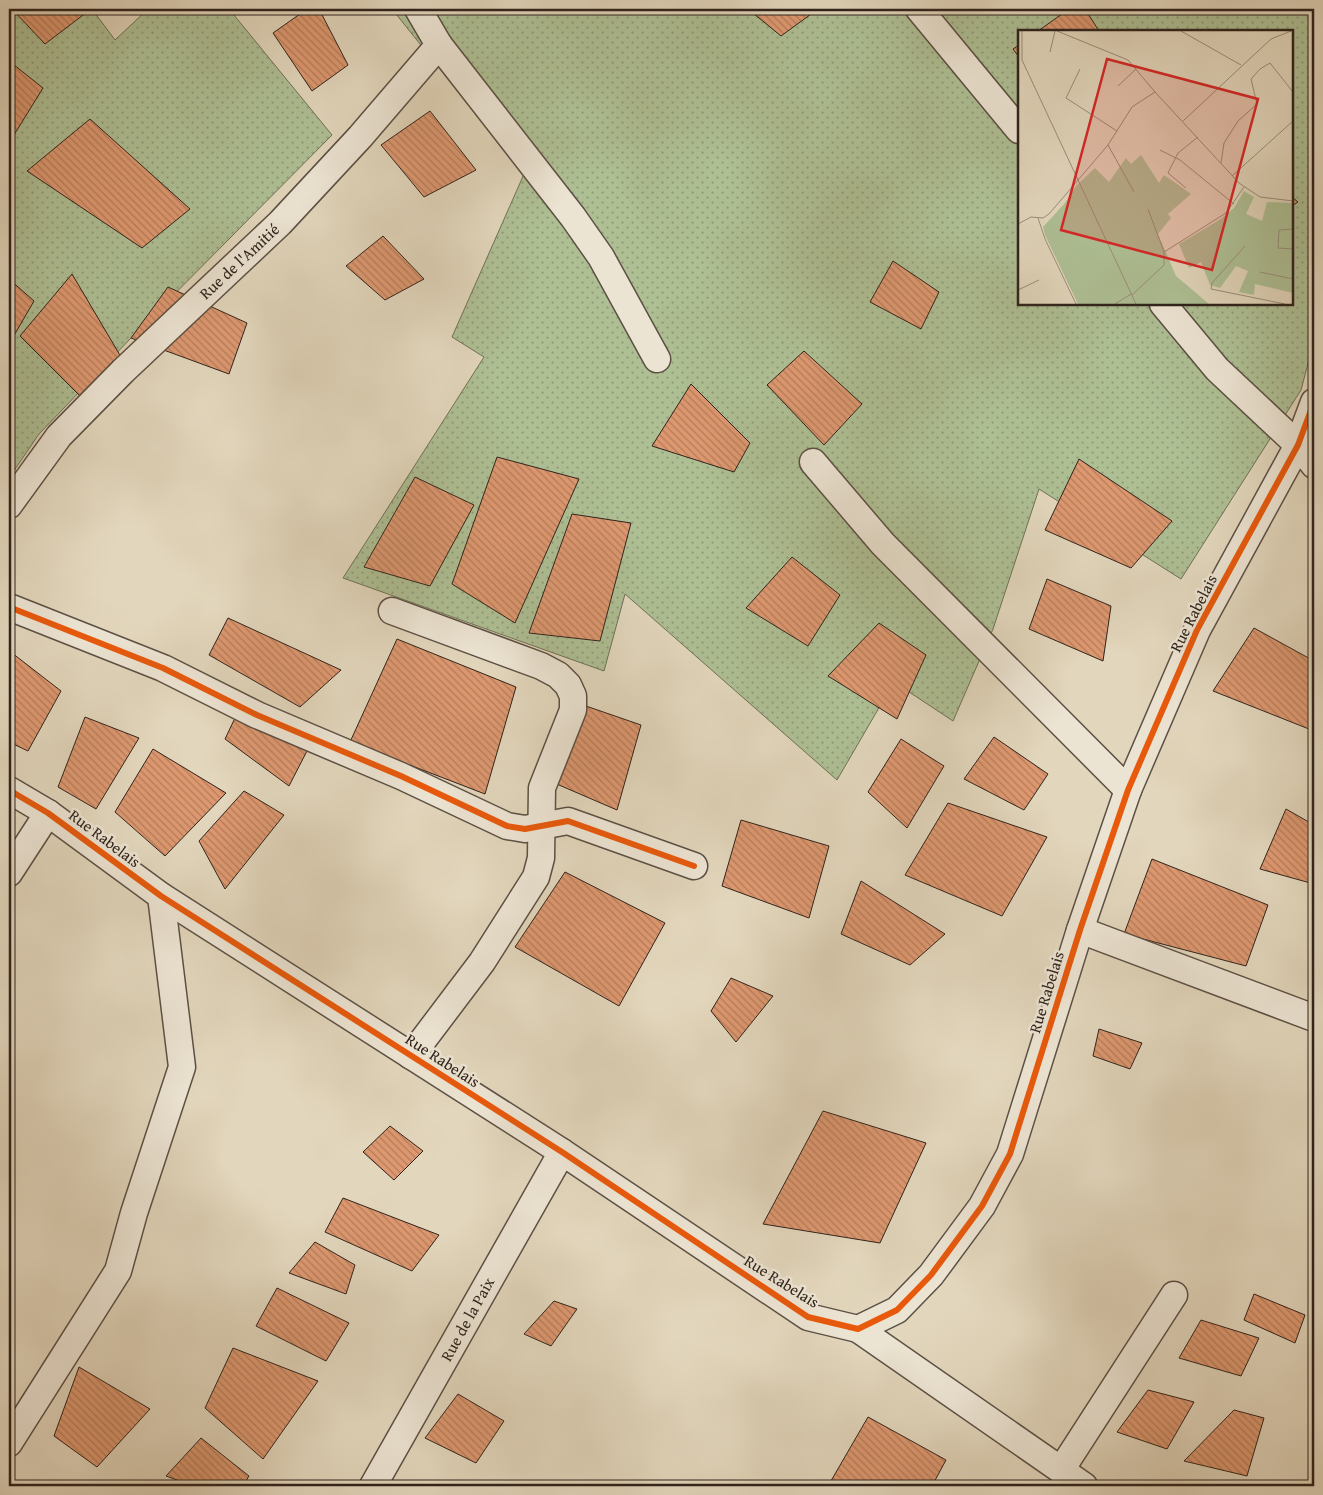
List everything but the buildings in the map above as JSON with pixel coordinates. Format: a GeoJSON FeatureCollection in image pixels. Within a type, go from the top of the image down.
{"type":"FeatureCollection","features":[{"type":"Feature","properties":{"kind":"street"},"geometry":{"type":"LineString","coordinates":[[418,9],[439,45],[596,249],[657,359]]}},
{"type":"Feature","properties":{"kind":"street"},"geometry":{"type":"LineString","coordinates":[[919,9],[1018,129]]}},
{"type":"Feature","properties":{"kind":"street","name":"Rue de l'Amitié"},"geometry":{"type":"LineString","coordinates":[[9,505],[59,436],[123,371],[280,223],[360,137],[439,45]]}},
{"type":"Feature","properties":{"kind":"street"},"geometry":{"type":"LineString","coordinates":[[1164,305],[1217,369],[1306,455]]}},
{"type":"Feature","properties":{"kind":"street","name":"Rue Rabelais"},"geometry":{"type":"LineString","coordinates":[[9,790],[48,813],[161,896],[562,1152],[808,1317],[858,1329],[897,1310],[931,1275],[982,1206],[1010,1154],[1080,930],[1128,790],[1197,630],[1306,455],[1314,402]]}},
{"type":"Feature","properties":{"kind":"street"},"geometry":{"type":"LineString","coordinates":[[813,462],[883,544],[1128,790]]}},
{"type":"Feature","properties":{"kind":"street"},"geometry":{"type":"LineString","coordinates":[[9,607],[163,668],[257,715],[401,776],[507,826],[525,829],[568,821],[694,866]]}},
{"type":"Feature","properties":{"kind":"street"},"geometry":{"type":"LineString","coordinates":[[392,611],[541,666],[558,675],[568,685],[573,696],[573,710],[542,788],[543,827],[541,858],[536,877],[482,962],[411,1056]]}},
{"type":"Feature","properties":{"kind":"street"},"geometry":{"type":"LineString","coordinates":[[9,873],[48,813]]}},
{"type":"Feature","properties":{"kind":"street"},"geometry":{"type":"LineString","coordinates":[[9,1443],[118,1271],[134,1213],[182,1067],[161,896]]}},
{"type":"Feature","properties":{"kind":"street"},"geometry":{"type":"LineString","coordinates":[[1080,930],[1314,1018]]}},
{"type":"Feature","properties":{"kind":"street","name":"Rue de la Paix"},"geometry":{"type":"LineString","coordinates":[[373,1486],[562,1152]]}},
{"type":"Feature","properties":{"kind":"street"},"geometry":{"type":"LineString","coordinates":[[1061,1470],[1174,1296]]}},
{"type":"Feature","properties":{"kind":"street"},"geometry":{"type":"LineString","coordinates":[[858,1329],[1084,1486]]}},
{"type":"Feature","properties":{"kind":"green space"},"geometry":{"type":"Polygon","coordinates":[[[9,9],[92,9],[115,40],[148,9],[229,9],[332,135],[39,434],[9,478],[9,9]]]}},
{"type":"Feature","properties":{"kind":"green space"},"geometry":{"type":"Polygon","coordinates":[[[392,9],[1314,9],[1314,341],[1301,390],[1181,579],[1039,489],[993,629],[953,721],[894,682],[837,780],[625,594],[604,671],[343,578],[484,357],[452,337],[524,174],[392,9]]]}},
{"type":"Feature","properties":{"kind":"cycle path"},"geometry":{"type":"LineString","coordinates":[[9,790],[48,813],[161,896],[562,1152],[808,1317],[858,1329],[897,1310],[931,1275],[982,1206],[1010,1154],[1080,930],[1128,790],[1197,630],[1298,445],[1314,402]]}},
{"type":"Feature","properties":{"kind":"cycle path"},"geometry":{"type":"LineString","coordinates":[[9,607],[163,668],[257,715],[401,776],[507,826],[525,829],[568,821],[694,866]]}}]}
